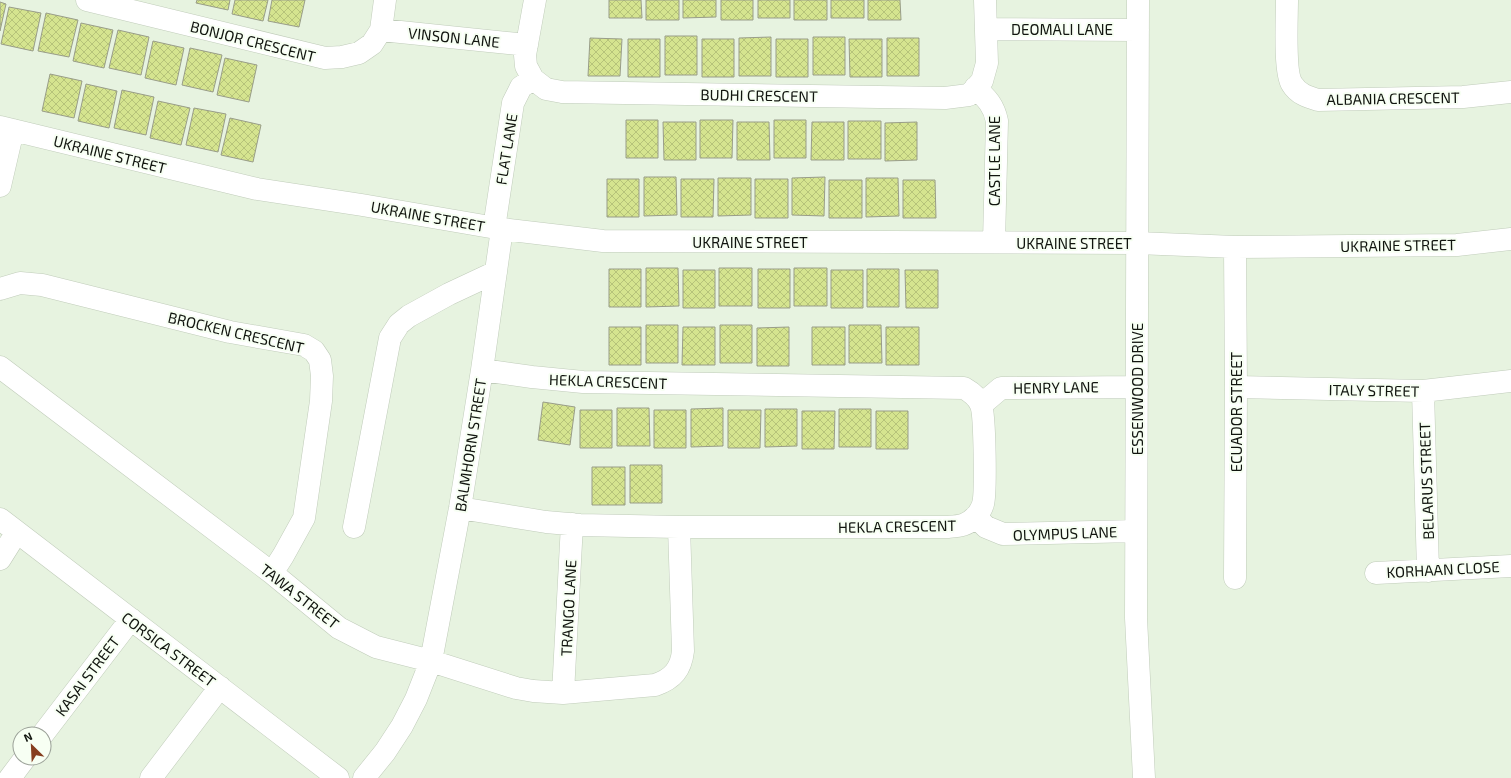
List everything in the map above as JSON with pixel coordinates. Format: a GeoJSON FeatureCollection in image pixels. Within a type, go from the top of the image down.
{"type":"FeatureCollection","features":[{"type":"Feature","properties":{"kind":"street","name":"BONJOR CRESCENT"},"geometry":{"type":"LineString","coordinates":[[87,0],[325,58],[359,54],[372,44],[381,30],[385,0]]}},
{"type":"Feature","properties":{"kind":"street"},"geometry":{"type":"LineString","coordinates":[[533,79],[526,66],[525,55],[535,0]]}},
{"type":"Feature","properties":{"kind":"street"},"geometry":{"type":"LineString","coordinates":[[975,88],[982,81],[987,63],[985,0]]}},
{"type":"Feature","properties":{"kind":"street","name":"ESSENWOOD DRIVE"},"geometry":{"type":"LineString","coordinates":[[1138,0],[1136,618],[1144,778]]}},
{"type":"Feature","properties":{"kind":"street","name":"ALBANIA CRESCENT"},"geometry":{"type":"LineString","coordinates":[[1287,0],[1288,70],[1292,84],[1303,95],[1318,100],[1333,100],[1463,97],[1511,92]]}},
{"type":"Feature","properties":{"kind":"street","name":"DEOMALI LANE"},"geometry":{"type":"LineString","coordinates":[[986,29],[1138,30]]}},
{"type":"Feature","properties":{"kind":"street","name":"VINSON LANE"},"geometry":{"type":"LineString","coordinates":[[381,30],[527,44]]}},
{"type":"Feature","properties":{"kind":"street","name":"BUDHI CRESCENT"},"geometry":{"type":"LineString","coordinates":[[533,79],[546,89],[570,92],[945,98],[969,95],[975,88]]}},
{"type":"Feature","properties":{"kind":"street","name":"FLAT LANE"},"geometry":{"type":"LineString","coordinates":[[498,228],[513,103],[521,87],[533,79]]}},
{"type":"Feature","properties":{"kind":"street","name":"CASTLE LANE"},"geometry":{"type":"LineString","coordinates":[[975,88],[987,98],[995,111],[997,121],[994,242]]}},
{"type":"Feature","properties":{"kind":"street"},"geometry":{"type":"LineString","coordinates":[[0,186],[7,129]]}},
{"type":"Feature","properties":{"kind":"street","name":"UKRAINE STREET"},"geometry":{"type":"LineString","coordinates":[[7,129],[257,190],[362,205],[498,228],[603,241],[1137,243],[1235,246],[1457,245],[1511,239]]}},
{"type":"Feature","properties":{"kind":"street","name":"BALMHORN STREET"},"geometry":{"type":"LineString","coordinates":[[364,778],[386,752],[402,726],[416,699],[431,661],[460,508],[482,370],[496,272],[498,228]]}},
{"type":"Feature","properties":{"kind":"street","name":"ECUADOR STREET"},"geometry":{"type":"LineString","coordinates":[[1235,246],[1235,578]]}},
{"type":"Feature","properties":{"kind":"street"},"geometry":{"type":"LineString","coordinates":[[354,527],[390,338],[399,324],[409,316],[449,294],[496,272]]}},
{"type":"Feature","properties":{"kind":"street","name":"BROCKEN CRESCENT"},"geometry":{"type":"LineString","coordinates":[[0,289],[20,284],[42,285],[230,332],[304,344],[314,351],[320,360],[322,376],[321,395],[304,518],[272,573]]}},
{"type":"Feature","properties":{"kind":"street","name":"TAWA STREET"},"geometry":{"type":"LineString","coordinates":[[0,367],[272,573],[339,628],[376,647],[431,661],[516,688],[563,693],[655,685],[671,677],[677,671],[682,661],[683,650],[679,527]]}},
{"type":"Feature","properties":{"kind":"street","name":"HEKLA CRESCENT"},"geometry":{"type":"LineString","coordinates":[[460,508],[546,522],[572,524],[679,527],[947,527],[965,525],[976,517],[983,504],[984,418],[981,405],[974,394],[964,388],[583,382],[482,370]]}},
{"type":"Feature","properties":{"kind":"street","name":"ITALY STREET"},"geometry":{"type":"LineString","coordinates":[[1236,387],[1424,391],[1511,381]]}},
{"type":"Feature","properties":{"kind":"street","name":"HENRY LANE"},"geometry":{"type":"LineString","coordinates":[[981,405],[1001,388],[1137,387]]}},
{"type":"Feature","properties":{"kind":"street","name":"BELARUS STREET"},"geometry":{"type":"LineString","coordinates":[[1424,391],[1428,570]]}},
{"type":"Feature","properties":{"kind":"street","name":"OLYMPUS LANE"},"geometry":{"type":"LineString","coordinates":[[976,517],[986,526],[1003,534],[1136,531]]}},
{"type":"Feature","properties":{"kind":"street","name":"CORSICA STREET"},"geometry":{"type":"LineString","coordinates":[[0,519],[338,778]]}},
{"type":"Feature","properties":{"kind":"street","name":"TRANGO LANE"},"geometry":{"type":"LineString","coordinates":[[563,693],[572,524]]}},
{"type":"Feature","properties":{"kind":"street"},"geometry":{"type":"LineString","coordinates":[[0,558],[17,532]]}},
{"type":"Feature","properties":{"kind":"street","name":"KORHAAN CLOSE"},"geometry":{"type":"LineString","coordinates":[[1376,572],[1511,566]]}},
{"type":"Feature","properties":{"kind":"street","name":"KASAI STREET"},"geometry":{"type":"LineString","coordinates":[[49,726],[131,619]]}},
{"type":"Feature","properties":{"kind":"street"},"geometry":{"type":"LineString","coordinates":[[151,778],[220,687]]}},
{"type":"Feature","properties":{"kind":"street"},"geometry":{"type":"LineString","coordinates":[[10,778],[19,766]]}},
{"type":"Feature","properties":{"kind":"building"},"geometry":{"type":"Polygon","coordinates":[[[197,0],[230,0],[228,10],[196,3],[197,0]]]}},
{"type":"Feature","properties":{"kind":"building"},"geometry":{"type":"Polygon","coordinates":[[[235,0],[268,0],[263,21],[232,14],[235,0]]]}},
{"type":"Feature","properties":{"kind":"building"},"geometry":{"type":"Polygon","coordinates":[[[272,0],[305,0],[299,27],[268,21],[272,0]]]}},
{"type":"Feature","properties":{"kind":"building"},"geometry":{"type":"Polygon","coordinates":[[[609,0],[641,0],[642,18],[609,18],[609,0]]]}},
{"type":"Feature","properties":{"kind":"building"},"geometry":{"type":"Polygon","coordinates":[[[646,0],[679,0],[679,20],[646,20],[646,0]]]}},
{"type":"Feature","properties":{"kind":"building"},"geometry":{"type":"Polygon","coordinates":[[[683,0],[716,0],[716,17],[683,18],[683,0]]]}},
{"type":"Feature","properties":{"kind":"building"},"geometry":{"type":"Polygon","coordinates":[[[721,0],[753,0],[753,20],[721,20],[721,0]]]}},
{"type":"Feature","properties":{"kind":"building"},"geometry":{"type":"Polygon","coordinates":[[[758,0],[790,0],[790,18],[758,18],[758,0]]]}},
{"type":"Feature","properties":{"kind":"building"},"geometry":{"type":"Polygon","coordinates":[[[794,0],[827,0],[827,20],[794,20],[794,0]]]}},
{"type":"Feature","properties":{"kind":"building"},"geometry":{"type":"Polygon","coordinates":[[[831,0],[864,0],[864,18],[831,18],[831,0]]]}},
{"type":"Feature","properties":{"kind":"building"},"geometry":{"type":"Polygon","coordinates":[[[868,0],[900,0],[901,20],[868,20],[868,0]]]}},
{"type":"Feature","properties":{"kind":"building"},"geometry":{"type":"Polygon","coordinates":[[[0,2],[6,4],[0,31],[0,2]]]}},
{"type":"Feature","properties":{"kind":"building"},"geometry":{"type":"Polygon","coordinates":[[[9,7],[41,13],[33,51],[1,44],[9,7]]]}},
{"type":"Feature","properties":{"kind":"building"},"geometry":{"type":"Polygon","coordinates":[[[46,13],[78,20],[69,57],[38,51],[46,13]]]}},
{"type":"Feature","properties":{"kind":"building"},"geometry":{"type":"Polygon","coordinates":[[[81,23],[113,30],[104,68],[73,61],[81,23]]]}},
{"type":"Feature","properties":{"kind":"building"},"geometry":{"type":"Polygon","coordinates":[[[118,30],[149,37],[141,75],[109,68],[118,30]]]}},
{"type":"Feature","properties":{"kind":"building"},"geometry":{"type":"Polygon","coordinates":[[[665,36],[697,36],[697,75],[665,75],[665,36]]]}},
{"type":"Feature","properties":{"kind":"building"},"geometry":{"type":"Polygon","coordinates":[[[771,37],[771,76],[739,76],[739,38],[771,37]]]}},
{"type":"Feature","properties":{"kind":"building"},"geometry":{"type":"Polygon","coordinates":[[[813,37],[845,37],[845,75],[813,75],[813,37]]]}},
{"type":"Feature","properties":{"kind":"building"},"geometry":{"type":"Polygon","coordinates":[[[590,38],[622,39],[620,76],[588,76],[590,38]]]}},
{"type":"Feature","properties":{"kind":"building"},"geometry":{"type":"Polygon","coordinates":[[[887,38],[919,38],[919,76],[887,76],[887,38]]]}},
{"type":"Feature","properties":{"kind":"building"},"geometry":{"type":"Polygon","coordinates":[[[628,39],[660,39],[660,77],[628,77],[628,39]]]}},
{"type":"Feature","properties":{"kind":"building"},"geometry":{"type":"Polygon","coordinates":[[[702,39],[734,39],[734,77],[702,77],[702,39]]]}},
{"type":"Feature","properties":{"kind":"building"},"geometry":{"type":"Polygon","coordinates":[[[776,39],[808,39],[808,77],[776,77],[776,39]]]}},
{"type":"Feature","properties":{"kind":"building"},"geometry":{"type":"Polygon","coordinates":[[[849,39],[882,39],[882,77],[850,77],[849,39]]]}},
{"type":"Feature","properties":{"kind":"building"},"geometry":{"type":"Polygon","coordinates":[[[153,41],[184,48],[176,85],[145,78],[153,41]]]}},
{"type":"Feature","properties":{"kind":"building"},"geometry":{"type":"Polygon","coordinates":[[[190,48],[222,55],[213,92],[182,85],[190,48]]]}},
{"type":"Feature","properties":{"kind":"building"},"geometry":{"type":"Polygon","coordinates":[[[225,58],[257,65],[249,102],[217,95],[225,58]]]}},
{"type":"Feature","properties":{"kind":"building"},"geometry":{"type":"Polygon","coordinates":[[[50,74],[82,81],[74,118],[42,111],[50,74]]]}},
{"type":"Feature","properties":{"kind":"building"},"geometry":{"type":"Polygon","coordinates":[[[86,84],[117,91],[109,128],[78,121],[86,84]]]}},
{"type":"Feature","properties":{"kind":"building"},"geometry":{"type":"Polygon","coordinates":[[[122,90],[154,97],[146,135],[114,128],[122,90]]]}},
{"type":"Feature","properties":{"kind":"building"},"geometry":{"type":"Polygon","coordinates":[[[158,101],[190,108],[181,145],[150,138],[158,101]]]}},
{"type":"Feature","properties":{"kind":"building"},"geometry":{"type":"Polygon","coordinates":[[[194,108],[226,114],[218,152],[186,145],[194,108]]]}},
{"type":"Feature","properties":{"kind":"building"},"geometry":{"type":"Polygon","coordinates":[[[230,118],[261,125],[253,162],[221,155],[230,118]]]}},
{"type":"Feature","properties":{"kind":"building"},"geometry":{"type":"Polygon","coordinates":[[[626,120],[658,120],[658,158],[626,158],[626,120]]]}},
{"type":"Feature","properties":{"kind":"building"},"geometry":{"type":"Polygon","coordinates":[[[700,120],[733,120],[732,158],[700,158],[700,120]]]}},
{"type":"Feature","properties":{"kind":"building"},"geometry":{"type":"Polygon","coordinates":[[[774,120],[806,120],[806,158],[774,158],[774,120]]]}},
{"type":"Feature","properties":{"kind":"building"},"geometry":{"type":"Polygon","coordinates":[[[848,121],[881,121],[881,159],[848,159],[848,121]]]}},
{"type":"Feature","properties":{"kind":"building"},"geometry":{"type":"Polygon","coordinates":[[[663,122],[696,122],[696,160],[664,160],[663,122]]]}},
{"type":"Feature","properties":{"kind":"building"},"geometry":{"type":"Polygon","coordinates":[[[737,122],[769,122],[770,160],[737,160],[737,122]]]}},
{"type":"Feature","properties":{"kind":"building"},"geometry":{"type":"Polygon","coordinates":[[[812,122],[844,122],[844,160],[811,160],[812,122]]]}},
{"type":"Feature","properties":{"kind":"building"},"geometry":{"type":"Polygon","coordinates":[[[917,122],[917,160],[885,161],[885,123],[917,122]]]}},
{"type":"Feature","properties":{"kind":"building"},"geometry":{"type":"Polygon","coordinates":[[[644,177],[676,177],[677,215],[644,216],[644,177]]]}},
{"type":"Feature","properties":{"kind":"building"},"geometry":{"type":"Polygon","coordinates":[[[825,177],[824,216],[792,215],[792,178],[825,177]]]}},
{"type":"Feature","properties":{"kind":"building"},"geometry":{"type":"Polygon","coordinates":[[[718,178],[751,178],[751,215],[718,216],[718,178]]]}},
{"type":"Feature","properties":{"kind":"building"},"geometry":{"type":"Polygon","coordinates":[[[866,178],[898,178],[899,216],[866,217],[866,178]]]}},
{"type":"Feature","properties":{"kind":"building"},"geometry":{"type":"Polygon","coordinates":[[[607,179],[639,179],[639,217],[607,217],[607,179]]]}},
{"type":"Feature","properties":{"kind":"building"},"geometry":{"type":"Polygon","coordinates":[[[681,179],[714,179],[713,217],[681,217],[681,179]]]}},
{"type":"Feature","properties":{"kind":"building"},"geometry":{"type":"Polygon","coordinates":[[[755,179],[788,179],[788,218],[755,218],[755,179]]]}},
{"type":"Feature","properties":{"kind":"building"},"geometry":{"type":"Polygon","coordinates":[[[829,180],[862,180],[862,218],[829,218],[829,180]]]}},
{"type":"Feature","properties":{"kind":"building"},"geometry":{"type":"Polygon","coordinates":[[[903,180],[935,180],[936,218],[903,218],[903,180]]]}},
{"type":"Feature","properties":{"kind":"building"},"geometry":{"type":"Polygon","coordinates":[[[646,268],[678,268],[679,306],[646,307],[646,268]]]}},
{"type":"Feature","properties":{"kind":"building"},"geometry":{"type":"Polygon","coordinates":[[[719,268],[752,268],[752,306],[719,306],[719,268]]]}},
{"type":"Feature","properties":{"kind":"building"},"geometry":{"type":"Polygon","coordinates":[[[794,268],[827,268],[827,306],[794,306],[794,268]]]}},
{"type":"Feature","properties":{"kind":"building"},"geometry":{"type":"Polygon","coordinates":[[[609,269],[641,269],[641,307],[609,307],[609,269]]]}},
{"type":"Feature","properties":{"kind":"building"},"geometry":{"type":"Polygon","coordinates":[[[758,269],[790,269],[790,308],[758,308],[758,269]]]}},
{"type":"Feature","properties":{"kind":"building"},"geometry":{"type":"Polygon","coordinates":[[[867,269],[899,269],[899,307],[867,307],[867,269]]]}},
{"type":"Feature","properties":{"kind":"building"},"geometry":{"type":"Polygon","coordinates":[[[683,270],[715,270],[715,308],[683,308],[683,270]]]}},
{"type":"Feature","properties":{"kind":"building"},"geometry":{"type":"Polygon","coordinates":[[[831,270],[863,270],[863,308],[831,308],[831,270]]]}},
{"type":"Feature","properties":{"kind":"building"},"geometry":{"type":"Polygon","coordinates":[[[905,270],[938,270],[938,308],[906,308],[905,270]]]}},
{"type":"Feature","properties":{"kind":"building"},"geometry":{"type":"Polygon","coordinates":[[[646,325],[678,325],[678,363],[646,363],[646,325]]]}},
{"type":"Feature","properties":{"kind":"building"},"geometry":{"type":"Polygon","coordinates":[[[720,325],[752,325],[752,363],[720,363],[720,325]]]}},
{"type":"Feature","properties":{"kind":"building"},"geometry":{"type":"Polygon","coordinates":[[[849,325],[881,325],[882,363],[849,363],[849,325]]]}},
{"type":"Feature","properties":{"kind":"building"},"geometry":{"type":"Polygon","coordinates":[[[609,327],[641,327],[641,365],[609,365],[609,327]]]}},
{"type":"Feature","properties":{"kind":"building"},"geometry":{"type":"Polygon","coordinates":[[[683,327],[715,327],[715,365],[682,365],[683,327]]]}},
{"type":"Feature","properties":{"kind":"building"},"geometry":{"type":"Polygon","coordinates":[[[789,327],[789,366],[757,366],[757,328],[789,327]]]}},
{"type":"Feature","properties":{"kind":"building"},"geometry":{"type":"Polygon","coordinates":[[[812,327],[845,327],[845,365],[812,365],[812,327]]]}},
{"type":"Feature","properties":{"kind":"building"},"geometry":{"type":"Polygon","coordinates":[[[886,327],[919,327],[919,365],[886,365],[886,327]]]}},
{"type":"Feature","properties":{"kind":"building"},"geometry":{"type":"Polygon","coordinates":[[[543,402],[575,407],[570,445],[538,440],[543,402]]]}},
{"type":"Feature","properties":{"kind":"building"},"geometry":{"type":"Polygon","coordinates":[[[617,408],[649,408],[650,446],[617,446],[617,408]]]}},
{"type":"Feature","properties":{"kind":"building"},"geometry":{"type":"Polygon","coordinates":[[[723,408],[723,446],[691,447],[691,409],[723,408]]]}},
{"type":"Feature","properties":{"kind":"building"},"geometry":{"type":"Polygon","coordinates":[[[765,409],[797,409],[797,446],[765,447],[765,409]]]}},
{"type":"Feature","properties":{"kind":"building"},"geometry":{"type":"Polygon","coordinates":[[[839,409],[871,409],[871,447],[839,447],[839,409]]]}},
{"type":"Feature","properties":{"kind":"building"},"geometry":{"type":"Polygon","coordinates":[[[580,410],[612,410],[612,448],[580,448],[580,410]]]}},
{"type":"Feature","properties":{"kind":"building"},"geometry":{"type":"Polygon","coordinates":[[[654,410],[686,410],[686,448],[654,448],[654,410]]]}},
{"type":"Feature","properties":{"kind":"building"},"geometry":{"type":"Polygon","coordinates":[[[728,410],[761,410],[760,448],[728,448],[728,410]]]}},
{"type":"Feature","properties":{"kind":"building"},"geometry":{"type":"Polygon","coordinates":[[[802,411],[835,411],[834,449],[802,449],[802,411]]]}},
{"type":"Feature","properties":{"kind":"building"},"geometry":{"type":"Polygon","coordinates":[[[876,411],[908,411],[908,449],[876,449],[876,411]]]}},
{"type":"Feature","properties":{"kind":"building"},"geometry":{"type":"Polygon","coordinates":[[[630,465],[662,465],[662,503],[630,503],[630,465]]]}},
{"type":"Feature","properties":{"kind":"building"},"geometry":{"type":"Polygon","coordinates":[[[592,467],[625,467],[625,505],[592,505],[592,467]]]}}]}
